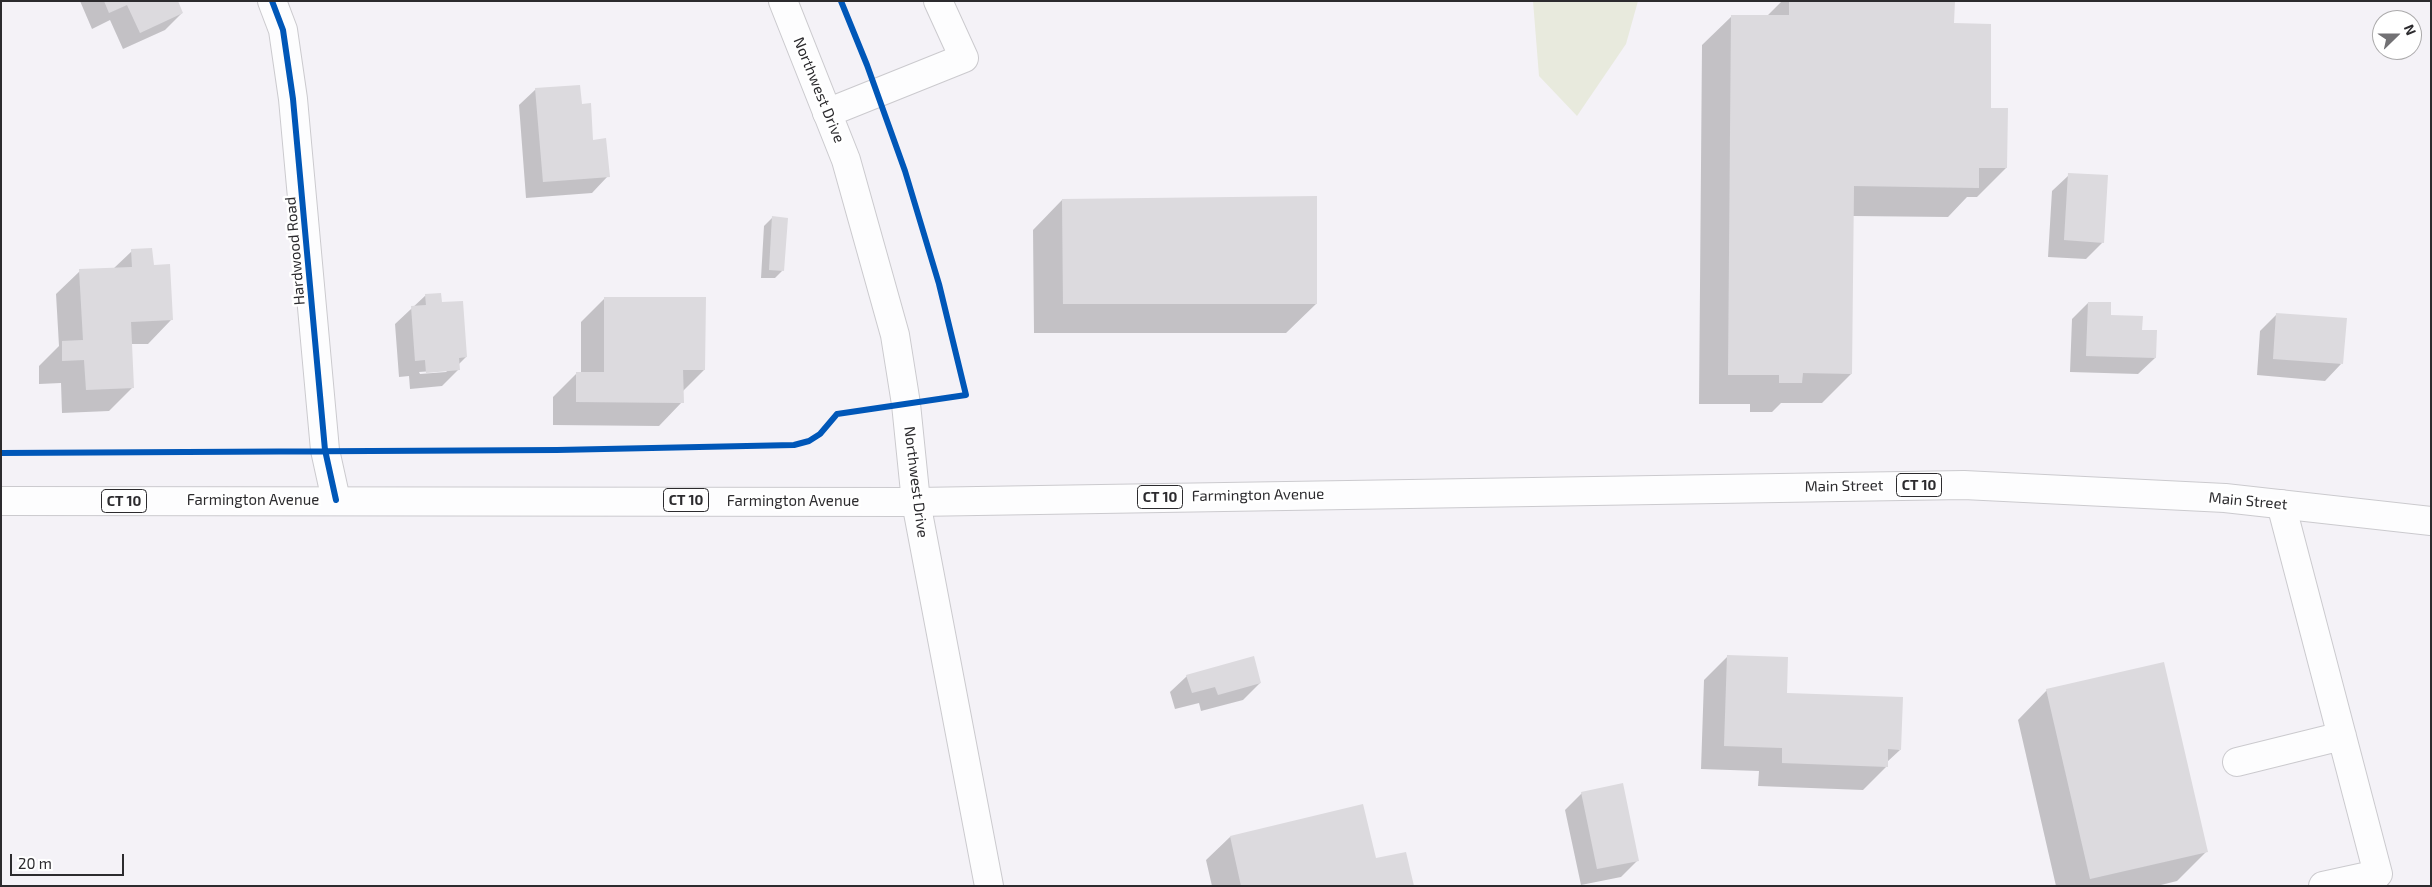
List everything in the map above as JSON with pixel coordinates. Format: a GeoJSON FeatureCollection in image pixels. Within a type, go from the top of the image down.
{"type":"FeatureCollection","features":[{"type":"Feature","properties":{"kind":"main road","name":"Hardwood Road"},"geometry":{"type":"LineString","coordinates":[[272,1],[283,30],[293,99],[325,450],[336,500]]}},
{"type":"Feature","properties":{"kind":"main road","name":"Northwest Drive"},"geometry":{"type":"LineString","coordinates":[[783,1],[846,160],[895,335],[906,404],[916,502],[989,886]]}},
{"type":"Feature","properties":{"kind":"main road"},"geometry":{"type":"LineString","coordinates":[[827,113],[964,58],[938,1]]}},
{"type":"Feature","properties":{"kind":"main road","name":"Main Street"},"geometry":{"type":"LineString","coordinates":[[1405,493],[1964,485],[2225,498],[2431,521]]}},
{"type":"Feature","properties":{"kind":"main road","name":"Farmington Avenue"},"geometry":{"type":"LineString","coordinates":[[1,501],[916,502],[1405,493]]}},
{"type":"Feature","properties":{"kind":"main road"},"geometry":{"type":"LineString","coordinates":[[2281,504],[2378,874],[2322,886]]}},
{"type":"Feature","properties":{"kind":"main road"},"geometry":{"type":"LineString","coordinates":[[2237,762],[2342,736]]}},
{"type":"Feature","properties":{"kind":"shaded area"},"geometry":{"type":"Polygon","coordinates":[[[1533,1],[1638,1],[1626,44],[1577,116],[1539,76],[1533,1]]]}},
{"type":"Feature","properties":{"kind":"building"},"geometry":{"type":"Polygon","coordinates":[[[104,1],[178,1],[183,13],[140,33],[127,5],[109,13],[104,1]]]}},
{"type":"Feature","properties":{"kind":"building"},"geometry":{"type":"Polygon","coordinates":[[[1789,1],[1955,1],[1954,23],[1991,24],[1991,108],[2008,108],[2007,168],[1979,168],[1979,188],[1854,186],[1852,374],[1803,373],[1802,383],[1779,383],[1779,375],[1728,375],[1731,15],[1789,15],[1789,1]]]}},
{"type":"Feature","properties":{"kind":"building"},"geometry":{"type":"Polygon","coordinates":[[[580,85],[582,104],[591,103],[593,140],[606,138],[610,177],[543,182],[535,88],[580,85]]]}},
{"type":"Feature","properties":{"kind":"building"},"geometry":{"type":"Polygon","coordinates":[[[2068,173],[2108,175],[2104,243],[2064,240],[2068,173]]]}},
{"type":"Feature","properties":{"kind":"building"},"geometry":{"type":"Polygon","coordinates":[[[1317,196],[1317,304],[1063,304],[1062,199],[1317,196]]]}},
{"type":"Feature","properties":{"kind":"building"},"geometry":{"type":"Polygon","coordinates":[[[772,216],[788,218],[784,271],[769,270],[772,216]]]}},
{"type":"Feature","properties":{"kind":"building"},"geometry":{"type":"Polygon","coordinates":[[[152,248],[154,265],[170,264],[173,320],[131,322],[134,388],[86,390],[84,360],[62,361],[62,341],[83,340],[79,269],[132,267],[131,249],[152,248]]]}},
{"type":"Feature","properties":{"kind":"building"},"geometry":{"type":"Polygon","coordinates":[[[441,293],[442,302],[463,301],[467,357],[459,358],[460,370],[426,373],[425,360],[415,361],[411,306],[426,305],[425,294],[441,293]]]}},
{"type":"Feature","properties":{"kind":"building"},"geometry":{"type":"Polygon","coordinates":[[[604,297],[706,297],[705,370],[683,370],[684,403],[576,402],[576,372],[604,372],[604,297]]]}},
{"type":"Feature","properties":{"kind":"building"},"geometry":{"type":"Polygon","coordinates":[[[2088,302],[2111,302],[2111,315],[2143,316],[2142,330],[2157,330],[2156,358],[2086,356],[2088,302]]]}},
{"type":"Feature","properties":{"kind":"building"},"geometry":{"type":"Polygon","coordinates":[[[2276,313],[2347,318],[2343,364],[2273,359],[2276,313]]]}},
{"type":"Feature","properties":{"kind":"building"},"geometry":{"type":"Polygon","coordinates":[[[1727,655],[1788,657],[1787,693],[1903,697],[1901,750],[1888,749],[1888,767],[1782,763],[1782,748],[1724,746],[1727,655]]]}},
{"type":"Feature","properties":{"kind":"building"},"geometry":{"type":"Polygon","coordinates":[[[1254,656],[1261,683],[1218,695],[1215,687],[1192,693],[1186,675],[1254,656]]]}},
{"type":"Feature","properties":{"kind":"building"},"geometry":{"type":"Polygon","coordinates":[[[2164,662],[2208,852],[2090,879],[2046,689],[2164,662]]]}},
{"type":"Feature","properties":{"kind":"building"},"geometry":{"type":"Polygon","coordinates":[[[1623,783],[1639,861],[1597,869],[1581,792],[1623,783]]]}},
{"type":"Feature","properties":{"kind":"building"},"geometry":{"type":"Polygon","coordinates":[[[1363,804],[1376,858],[1406,852],[1414,886],[1241,886],[1230,836],[1363,804]]]}},
{"type":"Feature","properties":{"kind":"cycle path"},"geometry":{"type":"LineString","coordinates":[[272,1],[283,30],[293,99],[325,450],[336,500]]}},
{"type":"Feature","properties":{"kind":"cycle path"},"geometry":{"type":"LineString","coordinates":[[1,453],[557,450],[794,445],[809,441],[820,434],[837,414],[966,395],[939,284],[905,171],[867,65],[841,1]]}}]}
